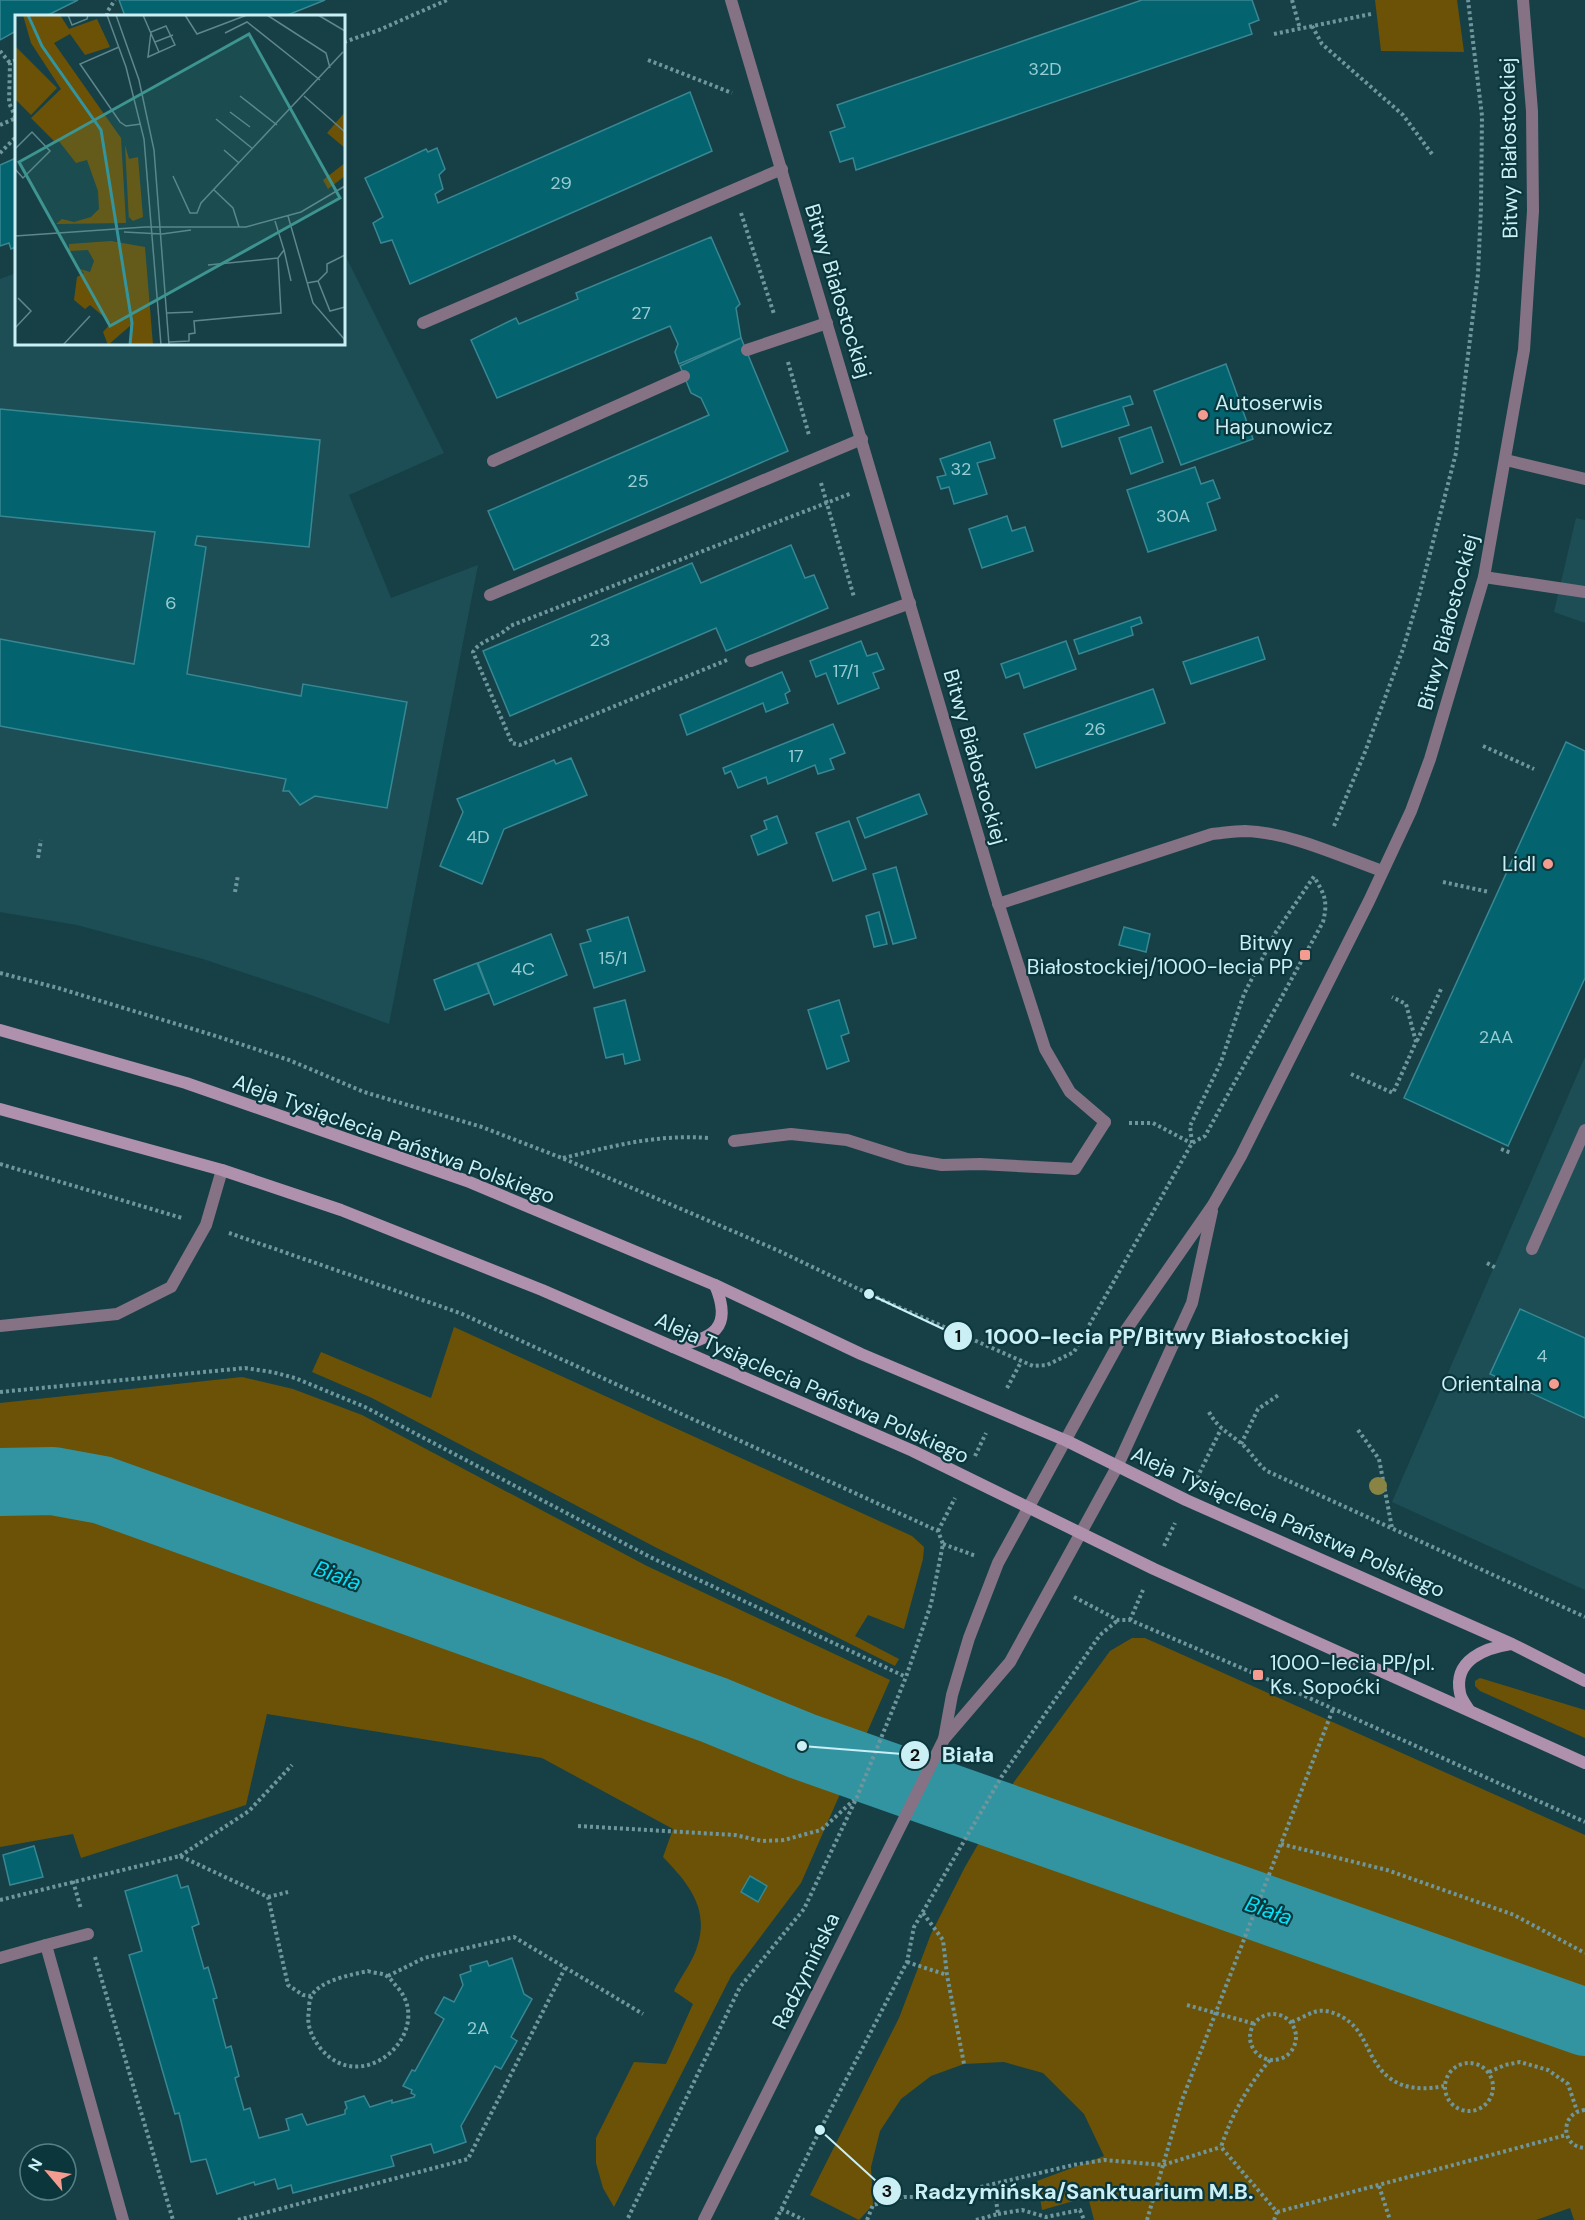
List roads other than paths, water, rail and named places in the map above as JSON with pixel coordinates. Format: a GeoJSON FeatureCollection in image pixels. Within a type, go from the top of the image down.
{"type":"FeatureCollection","features":[{"type":"Feature","properties":{"kind":"main road","name":"Aleja Tysiąclecia Państwa Polskiego"},"geometry":{"type":"LineString","coordinates":[[0,1030],[186,1083],[467,1181],[715,1285],[861,1354],[1067,1441],[1186,1500],[1512,1644],[1585,1681]]}},
{"type":"Feature","properties":{"kind":"main road","name":"Aleja Tysiąclecia Państwa Polskiego"},"geometry":{"type":"LineString","coordinates":[[0,1109],[222,1170],[341,1210],[542,1290],[913,1451],[1081,1534],[1585,1763]]}},
{"type":"Feature","properties":{"kind":"main road"},"geometry":{"type":"LineString","coordinates":[[673,1347],[700,1340],[712,1332],[722,1320],[722,1302],[715,1285]]}},
{"type":"Feature","properties":{"kind":"main road"},"geometry":{"type":"LineString","coordinates":[[1469,1710],[1460,1694],[1460,1679],[1467,1662],[1494,1647],[1512,1644]]}},
{"type":"Feature","properties":{"kind":"street","name":"Bitwy Białostockiej"},"geometry":{"type":"LineString","coordinates":[[731,0],[997,898],[1045,1049],[1070,1092],[1105,1122],[1075,1169],[980,1164],[942,1165],[907,1160],[847,1140],[790,1134],[735,1141]]}},
{"type":"Feature","properties":{"kind":"street","name":"Bitwy Białostockiej"},"geometry":{"type":"LineString","coordinates":[[1029,1509],[1126,1330],[1213,1205],[1261,1119],[1411,812],[1430,759],[1484,577],[1524,350],[1533,211],[1532,111],[1523,0]]}},
{"type":"Feature","properties":{"kind":"street"},"geometry":{"type":"LineString","coordinates":[[423,323],[782,169]]}},
{"type":"Feature","properties":{"kind":"street"},"geometry":{"type":"LineString","coordinates":[[747,350],[827,323]]}},
{"type":"Feature","properties":{"kind":"street"},"geometry":{"type":"LineString","coordinates":[[493,460],[684,376]]}},
{"type":"Feature","properties":{"kind":"street"},"geometry":{"type":"LineString","coordinates":[[490,595],[862,439]]}},
{"type":"Feature","properties":{"kind":"street"},"geometry":{"type":"LineString","coordinates":[[1506,460],[1585,479]]}},
{"type":"Feature","properties":{"kind":"street"},"geometry":{"type":"LineString","coordinates":[[1484,577],[1585,592]]}},
{"type":"Feature","properties":{"kind":"street"},"geometry":{"type":"LineString","coordinates":[[750,662],[910,603]]}},
{"type":"Feature","properties":{"kind":"street"},"geometry":{"type":"LineString","coordinates":[[997,898],[1212,834],[1245,831],[1277,836],[1382,871]]}},
{"type":"Feature","properties":{"kind":"street"},"geometry":{"type":"LineString","coordinates":[[1532,1249],[1585,1130]]}},
{"type":"Feature","properties":{"kind":"street"},"geometry":{"type":"LineString","coordinates":[[0,1326],[117,1314],[171,1287],[206,1225],[222,1170]]}},
{"type":"Feature","properties":{"kind":"street","name":"Bitwy Białostockiej"},"geometry":{"type":"LineString","coordinates":[[1081,1534],[1117,1467],[1192,1303],[1213,1205]]}},
{"type":"Feature","properties":{"kind":"street","name":"Radzymińska"},"geometry":{"type":"LineString","coordinates":[[944,1739],[952,1695],[969,1638],[998,1563],[1029,1509]]}},
{"type":"Feature","properties":{"kind":"street","name":"Radzymińska"},"geometry":{"type":"LineString","coordinates":[[704,2220],[904,1815],[944,1739],[1010,1662],[1081,1534]]}},
{"type":"Feature","properties":{"kind":"street"},"geometry":{"type":"LineString","coordinates":[[0,1958],[88,1934]]}},
{"type":"Feature","properties":{"kind":"street"},"geometry":{"type":"LineString","coordinates":[[46,1946],[123,2220]]}},
{"type":"Feature","properties":{"kind":"waterway","name":"Biała"},"geometry":{"type":"LineString","coordinates":[[0,1482],[53,1481],[102,1490],[714,1710],[802,1746],[1585,2022]]}},
{"type":"Feature","properties":{"kind":"place","name":"Autoserwis Hapunowicz"},"geometry":{"type":"Point","coordinates":[1203,415]}},
{"type":"Feature","properties":{"kind":"place","name":"Lidl"},"geometry":{"type":"Point","coordinates":[1548,864]}},
{"type":"Feature","properties":{"kind":"place","name":"Bitwy Białostockiej/1000-lecia PP"},"geometry":{"type":"Point","coordinates":[1305,955]}},
{"type":"Feature","properties":{"kind":"place","name":"1000-lecia PP/Bitwy Białostockiej"},"geometry":{"type":"Point","coordinates":[869,1294]}},
{"type":"Feature","properties":{"kind":"place","name":"Orientalna"},"geometry":{"type":"Point","coordinates":[1554,1384]}},
{"type":"Feature","properties":{"kind":"place","name":"1000-lecia PP/pl. Ks. Sopoćki"},"geometry":{"type":"Point","coordinates":[1258,1675]}},
{"type":"Feature","properties":{"kind":"place","name":"Biała"},"geometry":{"type":"Point","coordinates":[802,1746]}},
{"type":"Feature","properties":{"kind":"place","name":"Radzymińska/Sanktuarium M.B."},"geometry":{"type":"Point","coordinates":[820,2130]}}]}
